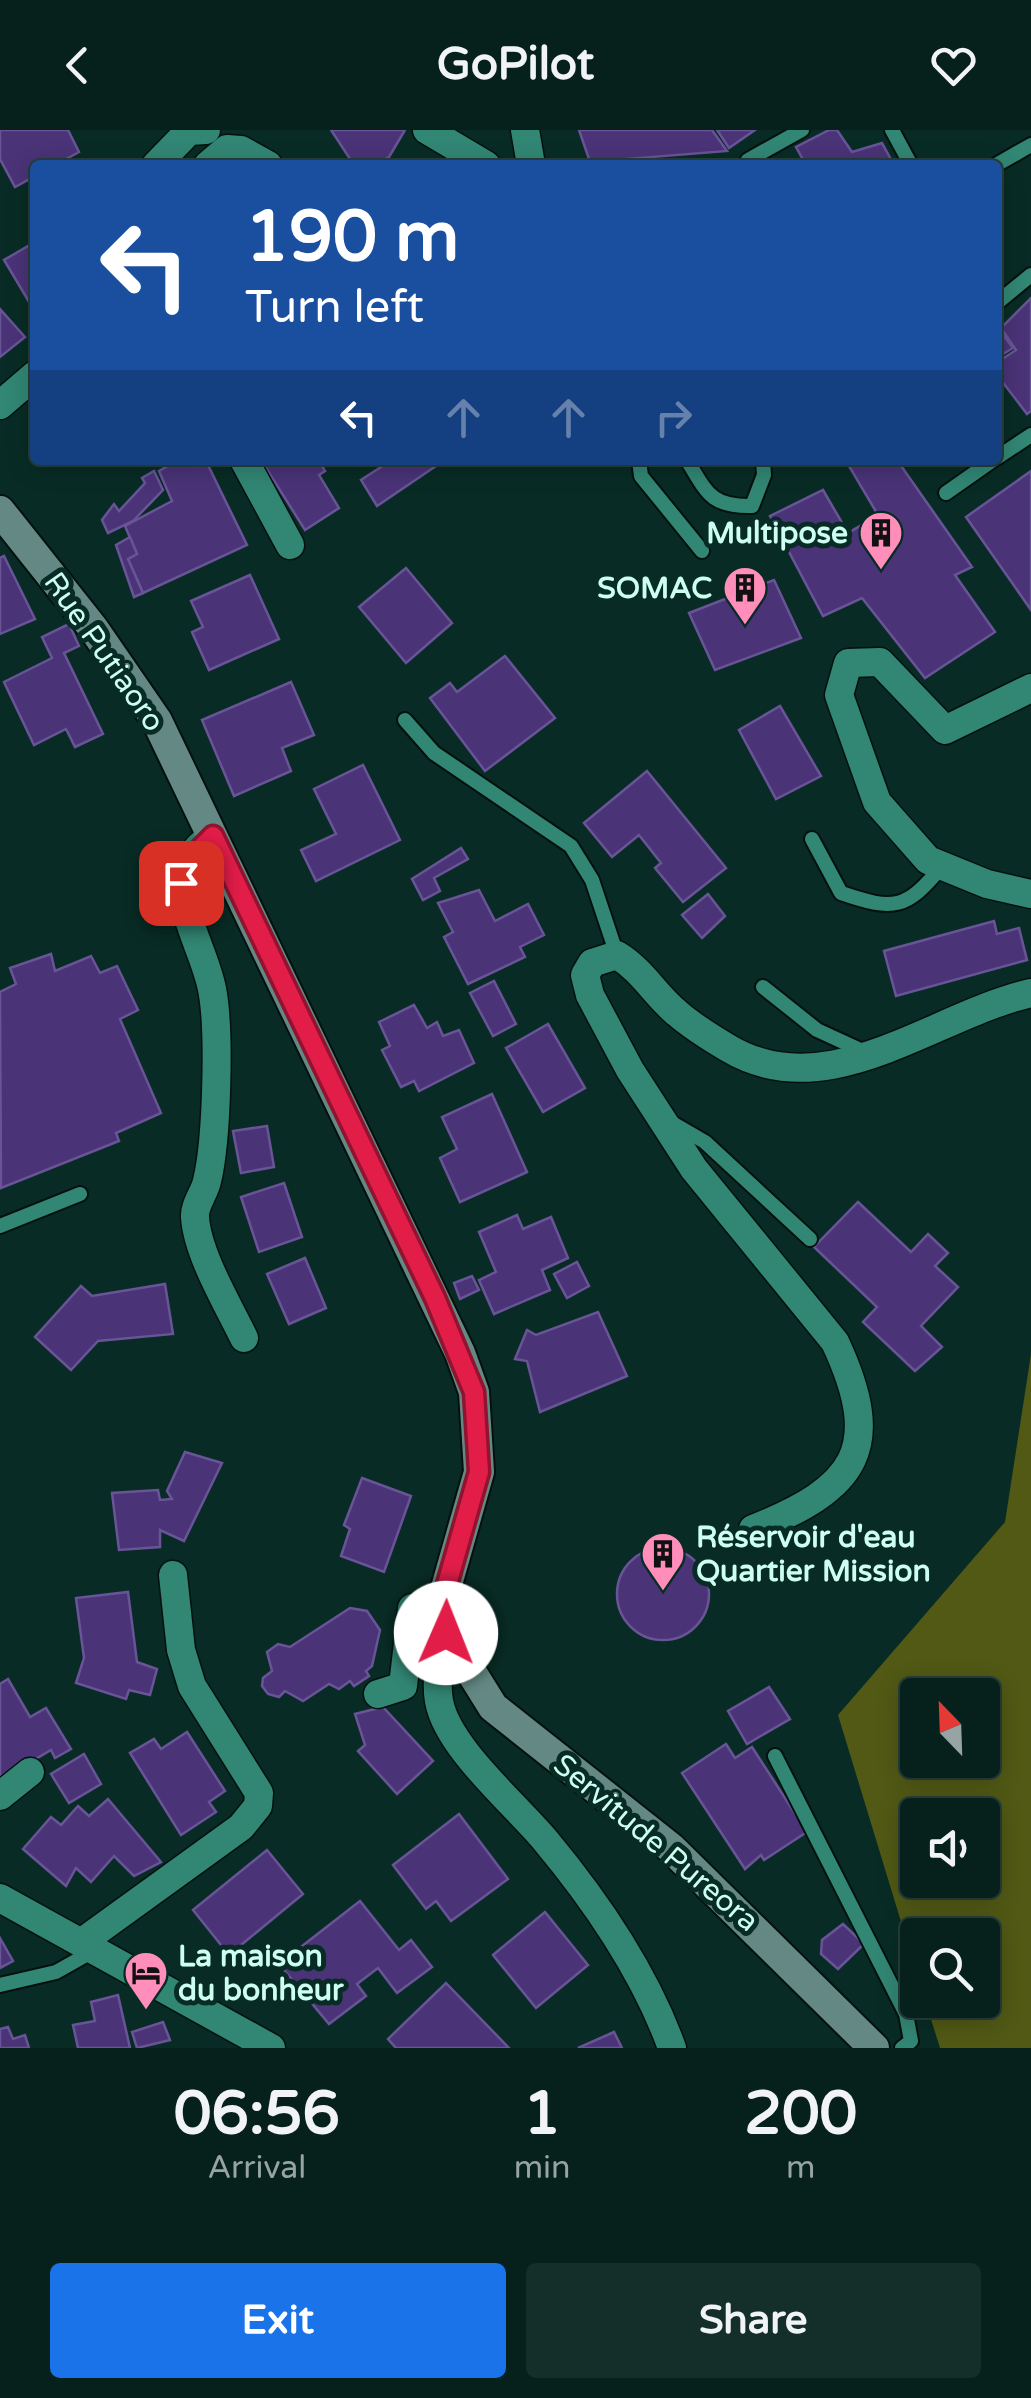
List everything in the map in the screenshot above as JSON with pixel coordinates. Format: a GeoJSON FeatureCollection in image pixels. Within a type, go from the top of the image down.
{"type":"FeatureCollection","features":[{"type":"Feature","properties":{"kind":"main road","name":"Rue Putiaoro"},"geometry":{"type":"LineString","coordinates":[[0,511],[93,628],[157,721],[435,1298],[474,1392],[479,1472],[444,1595],[446,1622]]}},
{"type":"Feature","properties":{"kind":"main road","name":"Servitude Pureora"},"geometry":{"type":"LineString","coordinates":[[446,1622],[492,1707],[671,1848],[874,2048]]}},
{"type":"Feature","properties":{"kind":"street"},"geometry":{"type":"LineString","coordinates":[[161,160],[189,131],[206,130],[259,160]]}},
{"type":"Feature","properties":{"kind":"street"},"geometry":{"type":"LineString","coordinates":[[428,130],[478,160]]}},
{"type":"Feature","properties":{"kind":"street"},"geometry":{"type":"LineString","coordinates":[[525,130],[530,160]]}},
{"type":"Feature","properties":{"kind":"street"},"geometry":{"type":"LineString","coordinates":[[214,160],[227,150],[241,150]]}},
{"type":"Feature","properties":{"kind":"street"},"geometry":{"type":"LineString","coordinates":[[0,405],[30,379]]}},
{"type":"Feature","properties":{"kind":"street"},"geometry":{"type":"LineString","coordinates":[[247,465],[290,545]]}},
{"type":"Feature","properties":{"kind":"street"},"geometry":{"type":"LineString","coordinates":[[1031,688],[945,730],[880,662],[848,663],[838,695],[878,802],[928,860],[987,884],[1031,894]]}},
{"type":"Feature","properties":{"kind":"street"},"geometry":{"type":"LineString","coordinates":[[213,836],[184,865],[181,883],[183,902],[212,988],[217,1045],[208,1180],[194,1215],[216,1279],[244,1338]]}},
{"type":"Feature","properties":{"kind":"street"},"geometry":{"type":"LineString","coordinates":[[753,1529],[799,1510],[838,1482],[859,1440],[855,1400],[835,1342],[694,1169],[630,1070],[590,995],[585,975],[592,963],[618,956],[630,963],[676,1013],[730,1050],[768,1066],[832,1066],[1031,993]]}},
{"type":"Feature","properties":{"kind":"street"},"geometry":{"type":"LineString","coordinates":[[89,1946],[241,1827],[258,1806],[258,1793],[192,1686],[182,1650],[173,1575]]}},
{"type":"Feature","properties":{"kind":"street"},"geometry":{"type":"LineString","coordinates":[[378,1694],[403,1686],[412,1608],[446,1622],[438,1668],[439,1703],[454,1736],[546,1842],[613,1932],[672,2048]]}},
{"type":"Feature","properties":{"kind":"street"},"geometry":{"type":"LineString","coordinates":[[0,1796],[30,1772]]}},
{"type":"Feature","properties":{"kind":"street"},"geometry":{"type":"LineString","coordinates":[[0,1898],[262,2047]]}},
{"type":"Feature","properties":{"kind":"lane"},"geometry":{"type":"LineString","coordinates":[[748,160],[802,130]]}},
{"type":"Feature","properties":{"kind":"lane"},"geometry":{"type":"LineString","coordinates":[[892,130],[908,160]]}},
{"type":"Feature","properties":{"kind":"lane"},"geometry":{"type":"LineString","coordinates":[[1002,161],[1031,144],[1026,130]]}},
{"type":"Feature","properties":{"kind":"lane"},"geometry":{"type":"LineString","coordinates":[[1002,299],[1031,275]]}},
{"type":"Feature","properties":{"kind":"lane"},"geometry":{"type":"LineString","coordinates":[[1002,454],[1031,435]]}},
{"type":"Feature","properties":{"kind":"lane"},"geometry":{"type":"LineString","coordinates":[[640,465],[642,476],[702,551]]}},
{"type":"Feature","properties":{"kind":"lane"},"geometry":{"type":"LineString","coordinates":[[690,465],[709,496],[728,507],[752,506],[764,476],[763,465]]}},
{"type":"Feature","properties":{"kind":"lane"},"geometry":{"type":"LineString","coordinates":[[946,492],[985,465]]}},
{"type":"Feature","properties":{"kind":"lane"},"geometry":{"type":"LineString","coordinates":[[405,720],[434,753],[571,846],[592,880],[618,956]]}},
{"type":"Feature","properties":{"kind":"lane"},"geometry":{"type":"LineString","coordinates":[[812,839],[841,893],[882,906],[918,895],[942,866]]}},
{"type":"Feature","properties":{"kind":"lane"},"geometry":{"type":"LineString","coordinates":[[762,987],[817,1030],[869,1054]]}},
{"type":"Feature","properties":{"kind":"lane"},"geometry":{"type":"LineString","coordinates":[[664,1118],[705,1142],[810,1238]]}},
{"type":"Feature","properties":{"kind":"lane"},"geometry":{"type":"LineString","coordinates":[[0,1226],[80,1194]]}},
{"type":"Feature","properties":{"kind":"lane"},"geometry":{"type":"LineString","coordinates":[[774,1756],[906,2014],[910,2041],[902,2048]]}},
{"type":"Feature","properties":{"kind":"lane"},"geometry":{"type":"LineString","coordinates":[[0,1985],[56,1972],[89,1946]]}},
{"type":"Feature","properties":{"kind":"green space"},"geometry":{"type":"Polygon","coordinates":[[[1031,1354],[1031,2048],[940,2048],[931,2018],[1000,2018],[1000,1918],[900,1918],[838,1715],[1005,1522],[1031,1354]]]}},
{"type":"Feature","properties":{"kind":"building"},"geometry":{"type":"Polygon","coordinates":[[[0,130],[68,130],[79,152],[64,160],[30,160],[30,179],[15,187],[0,159],[0,130]]]}},
{"type":"Feature","properties":{"kind":"building"},"geometry":{"type":"Polygon","coordinates":[[[331,130],[405,130],[384,160],[351,160],[331,130]]]}},
{"type":"Feature","properties":{"kind":"building"},"geometry":{"type":"Polygon","coordinates":[[[579,130],[712,130],[727,151],[615,160],[589,160],[579,130]]]}},
{"type":"Feature","properties":{"kind":"building"},"geometry":{"type":"Polygon","coordinates":[[[717,130],[755,130],[729,148],[717,130]]]}},
{"type":"Feature","properties":{"kind":"building"},"geometry":{"type":"Polygon","coordinates":[[[829,130],[837,130],[852,152],[882,143],[891,160],[803,160],[796,147],[829,130]]]}},
{"type":"Feature","properties":{"kind":"building"},"geometry":{"type":"Polygon","coordinates":[[[30,245],[30,304],[4,260],[30,245]]]}},
{"type":"Feature","properties":{"kind":"building"},"geometry":{"type":"Polygon","coordinates":[[[1031,298],[1031,411],[1027,414],[1002,381],[1002,359],[1016,350],[1002,327],[1031,298]]]}},
{"type":"Feature","properties":{"kind":"building"},"geometry":{"type":"Polygon","coordinates":[[[0,309],[25,337],[0,357],[0,309]]]}},
{"type":"Feature","properties":{"kind":"building"},"geometry":{"type":"Polygon","coordinates":[[[1002,333],[1013,348],[1002,355],[1002,333]]]}},
{"type":"Feature","properties":{"kind":"building"},"geometry":{"type":"Polygon","coordinates":[[[169,465],[208,465],[247,545],[143,593],[128,559],[137,554],[125,526],[172,501],[159,471],[169,465]]]}},
{"type":"Feature","properties":{"kind":"building"},"geometry":{"type":"Polygon","coordinates":[[[264,465],[322,465],[325,471],[319,475],[339,508],[305,530],[264,465]]]}},
{"type":"Feature","properties":{"kind":"building"},"geometry":{"type":"Polygon","coordinates":[[[438,465],[377,506],[361,480],[381,467],[438,465]]]}},
{"type":"Feature","properties":{"kind":"building","name":"Multipose"},"geometry":{"type":"Polygon","coordinates":[[[848,465],[901,465],[972,567],[955,575],[995,632],[925,678],[862,598],[823,616],[770,516],[823,490],[848,533],[878,515],[848,465]]]}},
{"type":"Feature","properties":{"kind":"building"},"geometry":{"type":"Polygon","coordinates":[[[154,471],[163,490],[133,521],[108,533],[102,520],[114,504],[119,511],[145,483],[142,478],[154,471]]]}},
{"type":"Feature","properties":{"kind":"building"},"geometry":{"type":"Polygon","coordinates":[[[1031,471],[1031,610],[966,517],[1031,471]]]}},
{"type":"Feature","properties":{"kind":"building"},"geometry":{"type":"Polygon","coordinates":[[[130,537],[137,554],[128,559],[143,593],[134,597],[116,545],[130,537]]]}},
{"type":"Feature","properties":{"kind":"building"},"geometry":{"type":"Polygon","coordinates":[[[4,556],[35,619],[0,634],[0,558],[4,556]]]}},
{"type":"Feature","properties":{"kind":"building"},"geometry":{"type":"Polygon","coordinates":[[[406,568],[452,623],[406,663],[359,607],[406,568]]]}},
{"type":"Feature","properties":{"kind":"building"},"geometry":{"type":"Polygon","coordinates":[[[250,575],[279,639],[209,670],[192,632],[203,627],[191,601],[250,575]]]}},
{"type":"Feature","properties":{"kind":"building","name":"SOMAC"},"geometry":{"type":"Polygon","coordinates":[[[774,580],[801,638],[715,670],[689,613],[774,580]]]}},
{"type":"Feature","properties":{"kind":"building"},"geometry":{"type":"Polygon","coordinates":[[[69,624],[79,646],[64,653],[103,734],[75,747],[66,729],[34,745],[4,682],[52,658],[42,637],[69,624]]]}},
{"type":"Feature","properties":{"kind":"building"},"geometry":{"type":"Polygon","coordinates":[[[505,656],[555,718],[485,771],[430,698],[450,683],[457,692],[505,656]]]}},
{"type":"Feature","properties":{"kind":"building"},"geometry":{"type":"Polygon","coordinates":[[[291,682],[314,735],[282,748],[291,771],[234,796],[202,720],[291,682]]]}},
{"type":"Feature","properties":{"kind":"building"},"geometry":{"type":"Polygon","coordinates":[[[780,706],[821,776],[776,799],[739,730],[780,706]]]}},
{"type":"Feature","properties":{"kind":"building"},"geometry":{"type":"Polygon","coordinates":[[[363,765],[400,840],[316,881],[301,850],[336,834],[314,789],[363,765]]]}},
{"type":"Feature","properties":{"kind":"building"},"geometry":{"type":"Polygon","coordinates":[[[647,771],[726,868],[683,902],[655,868],[661,863],[639,835],[612,857],[584,823],[647,771]]]}},
{"type":"Feature","properties":{"kind":"building"},"geometry":{"type":"Polygon","coordinates":[[[461,848],[468,859],[434,878],[440,891],[423,900],[412,879],[461,848]]]}},
{"type":"Feature","properties":{"kind":"building"},"geometry":{"type":"Polygon","coordinates":[[[479,890],[495,921],[528,904],[544,935],[520,947],[525,957],[468,984],[444,937],[453,932],[438,903],[479,890]]]}},
{"type":"Feature","properties":{"kind":"building"},"geometry":{"type":"Polygon","coordinates":[[[708,894],[725,916],[702,938],[682,915],[708,894]]]}},
{"type":"Feature","properties":{"kind":"building"},"geometry":{"type":"Polygon","coordinates":[[[994,921],[997,934],[1019,928],[1027,960],[896,996],[884,951],[994,921]]]}},
{"type":"Feature","properties":{"kind":"building"},"geometry":{"type":"Polygon","coordinates":[[[51,954],[55,971],[91,956],[100,973],[117,966],[138,1010],[120,1019],[161,1113],[116,1133],[119,1141],[1,1188],[0,992],[16,984],[10,968],[51,954]]]}},
{"type":"Feature","properties":{"kind":"building"},"geometry":{"type":"Polygon","coordinates":[[[494,981],[516,1024],[493,1036],[470,993],[494,981]]]}},
{"type":"Feature","properties":{"kind":"building"},"geometry":{"type":"Polygon","coordinates":[[[414,1005],[427,1028],[437,1022],[443,1036],[459,1030],[474,1063],[419,1091],[414,1081],[401,1087],[382,1050],[390,1046],[379,1022],[414,1005]]]}},
{"type":"Feature","properties":{"kind":"building"},"geometry":{"type":"Polygon","coordinates":[[[548,1024],[585,1088],[543,1112],[506,1048],[548,1024]]]}},
{"type":"Feature","properties":{"kind":"building"},"geometry":{"type":"Polygon","coordinates":[[[492,1094],[527,1172],[460,1202],[440,1158],[457,1149],[442,1117],[492,1094]]]}},
{"type":"Feature","properties":{"kind":"building"},"geometry":{"type":"Polygon","coordinates":[[[267,1126],[274,1167],[241,1173],[233,1131],[267,1126]]]}},
{"type":"Feature","properties":{"kind":"building"},"geometry":{"type":"Polygon","coordinates":[[[284,1183],[302,1237],[259,1252],[241,1197],[284,1183]]]}},
{"type":"Feature","properties":{"kind":"building"},"geometry":{"type":"Polygon","coordinates":[[[858,1202],[911,1252],[928,1234],[948,1253],[935,1266],[958,1287],[921,1326],[942,1347],[915,1371],[863,1322],[877,1307],[814,1247],[858,1202]]]}},
{"type":"Feature","properties":{"kind":"building"},"geometry":{"type":"Polygon","coordinates":[[[517,1215],[523,1229],[551,1217],[568,1258],[542,1270],[550,1290],[494,1314],[479,1280],[496,1272],[479,1232],[517,1215]]]}},
{"type":"Feature","properties":{"kind":"building"},"geometry":{"type":"Polygon","coordinates":[[[305,1258],[326,1308],[289,1324],[267,1274],[305,1258]]]}},
{"type":"Feature","properties":{"kind":"building"},"geometry":{"type":"Polygon","coordinates":[[[577,1262],[589,1286],[567,1298],[554,1274],[577,1262]]]}},
{"type":"Feature","properties":{"kind":"building"},"geometry":{"type":"Polygon","coordinates":[[[472,1276],[479,1290],[460,1299],[454,1283],[472,1276]]]}},
{"type":"Feature","properties":{"kind":"building"},"geometry":{"type":"Polygon","coordinates":[[[165,1284],[173,1334],[98,1341],[71,1370],[35,1337],[81,1286],[92,1296],[165,1284]]]}},
{"type":"Feature","properties":{"kind":"building"},"geometry":{"type":"Polygon","coordinates":[[[598,1312],[627,1376],[540,1412],[527,1361],[515,1359],[527,1330],[536,1335],[598,1312]]]}},
{"type":"Feature","properties":{"kind":"building"},"geometry":{"type":"Polygon","coordinates":[[[185,1452],[222,1463],[184,1541],[160,1530],[160,1547],[119,1550],[112,1493],[158,1490],[160,1500],[172,1499],[167,1491],[185,1452]]]}},
{"type":"Feature","properties":{"kind":"building"},"geometry":{"type":"Polygon","coordinates":[[[362,1478],[411,1496],[384,1572],[341,1556],[350,1529],[344,1525],[362,1478]]]}},
{"type":"Feature","properties":{"kind":"building","name":"Réservoir d'eau Quartier Mission"},"geometry":{"type":"Polygon","coordinates":[[[654,1548],[672,1548],[689,1555],[702,1568],[709,1594],[702,1620],[689,1633],[672,1640],[654,1640],[637,1633],[624,1620],[617,1603],[617,1585],[624,1568],[637,1555],[654,1548]]]}},
{"type":"Feature","properties":{"kind":"building"},"geometry":{"type":"Polygon","coordinates":[[[128,1592],[137,1662],[157,1669],[150,1695],[129,1690],[126,1699],[76,1683],[84,1658],[76,1598],[128,1592]]]}},
{"type":"Feature","properties":{"kind":"building"},"geometry":{"type":"Polygon","coordinates":[[[350,1608],[367,1611],[380,1630],[372,1666],[366,1671],[369,1676],[354,1686],[350,1681],[339,1689],[329,1684],[303,1701],[285,1691],[279,1697],[268,1694],[262,1686],[263,1678],[272,1671],[267,1652],[278,1644],[290,1647],[350,1608]]]}},
{"type":"Feature","properties":{"kind":"building"},"geometry":{"type":"Polygon","coordinates":[[[8,1679],[30,1717],[46,1708],[71,1749],[55,1758],[51,1750],[0,1780],[0,1684],[8,1679]]]}},
{"type":"Feature","properties":{"kind":"building"},"geometry":{"type":"Polygon","coordinates":[[[769,1687],[790,1719],[747,1744],[728,1711],[769,1687]]]}},
{"type":"Feature","properties":{"kind":"building"},"geometry":{"type":"Polygon","coordinates":[[[383,1707],[433,1761],[397,1794],[358,1751],[365,1745],[355,1714],[383,1707]]]}},
{"type":"Feature","properties":{"kind":"building"},"geometry":{"type":"Polygon","coordinates":[[[187,1732],[225,1791],[209,1802],[216,1812],[181,1835],[130,1753],[154,1739],[161,1749],[187,1732]]]}},
{"type":"Feature","properties":{"kind":"building"},"geometry":{"type":"Polygon","coordinates":[[[726,1744],[735,1758],[752,1747],[807,1832],[764,1860],[761,1855],[745,1869],[682,1773],[726,1744]]]}},
{"type":"Feature","properties":{"kind":"building"},"geometry":{"type":"Polygon","coordinates":[[[84,1754],[101,1784],[69,1803],[51,1774],[84,1754]]]}},
{"type":"Feature","properties":{"kind":"building"},"geometry":{"type":"Polygon","coordinates":[[[108,1799],[161,1862],[134,1876],[114,1856],[91,1882],[76,1868],[66,1886],[23,1849],[51,1817],[61,1825],[78,1806],[89,1816],[108,1799]]]}},
{"type":"Feature","properties":{"kind":"building"},"geometry":{"type":"Polygon","coordinates":[[[459,1814],[508,1879],[451,1921],[436,1901],[426,1909],[393,1865],[459,1814]]]}},
{"type":"Feature","properties":{"kind":"building"},"geometry":{"type":"Polygon","coordinates":[[[267,1850],[303,1894],[229,1955],[193,1910],[267,1850]]]}},
{"type":"Feature","properties":{"kind":"building"},"geometry":{"type":"Polygon","coordinates":[[[360,1901],[399,1950],[411,1940],[432,1967],[397,1993],[378,1968],[357,1984],[366,1996],[329,2024],[279,1964],[360,1901]]]}},
{"type":"Feature","properties":{"kind":"building"},"geometry":{"type":"Polygon","coordinates":[[[545,1912],[588,1965],[536,2008],[493,1955],[545,1912]]]}},
{"type":"Feature","properties":{"kind":"building"},"geometry":{"type":"Polygon","coordinates":[[[843,1924],[864,1944],[838,1969],[821,1954],[822,1940],[843,1924]]]}},
{"type":"Feature","properties":{"kind":"building"},"geometry":{"type":"Polygon","coordinates":[[[0,1938],[13,1961],[0,1968],[0,1938]]]}},
{"type":"Feature","properties":{"kind":"building"},"geometry":{"type":"Polygon","coordinates":[[[446,1983],[509,2048],[396,2048],[388,2039],[446,1983]]]}},
{"type":"Feature","properties":{"kind":"building"},"geometry":{"type":"Polygon","coordinates":[[[118,1995],[130,2048],[78,2048],[73,2025],[95,2021],[91,2002],[118,1995]]]}},
{"type":"Feature","properties":{"kind":"building"},"geometry":{"type":"Polygon","coordinates":[[[163,2022],[170,2040],[137,2048],[132,2032],[163,2022]]]}},
{"type":"Feature","properties":{"kind":"building"},"geometry":{"type":"Polygon","coordinates":[[[8,2027],[13,2039],[25,2035],[29,2048],[0,2048],[0,2029],[8,2027]]]}},
{"type":"Feature","properties":{"kind":"building"},"geometry":{"type":"Polygon","coordinates":[[[614,2032],[622,2048],[578,2048],[614,2032]]]}},
{"type":"Feature","properties":{"kind":"place","name":"Multipose"},"geometry":{"type":"Point","coordinates":[881,571]}},
{"type":"Feature","properties":{"kind":"place","name":"SOMAC"},"geometry":{"type":"Point","coordinates":[745,626]}},
{"type":"Feature","properties":{"kind":"place","name":"Réservoir d'eau Quartier Mission"},"geometry":{"type":"Point","coordinates":[663,1592]}},
{"type":"Feature","properties":{"kind":"place","name":"La maison du bonheur"},"geometry":{"type":"Point","coordinates":[146,2011]}},
{"type":"Feature","properties":{"kind":"route"},"geometry":{"type":"LineString","coordinates":[[181,883],[184,865],[213,836],[435,1298],[474,1392],[479,1472],[444,1595],[446,1633]]}}]}
